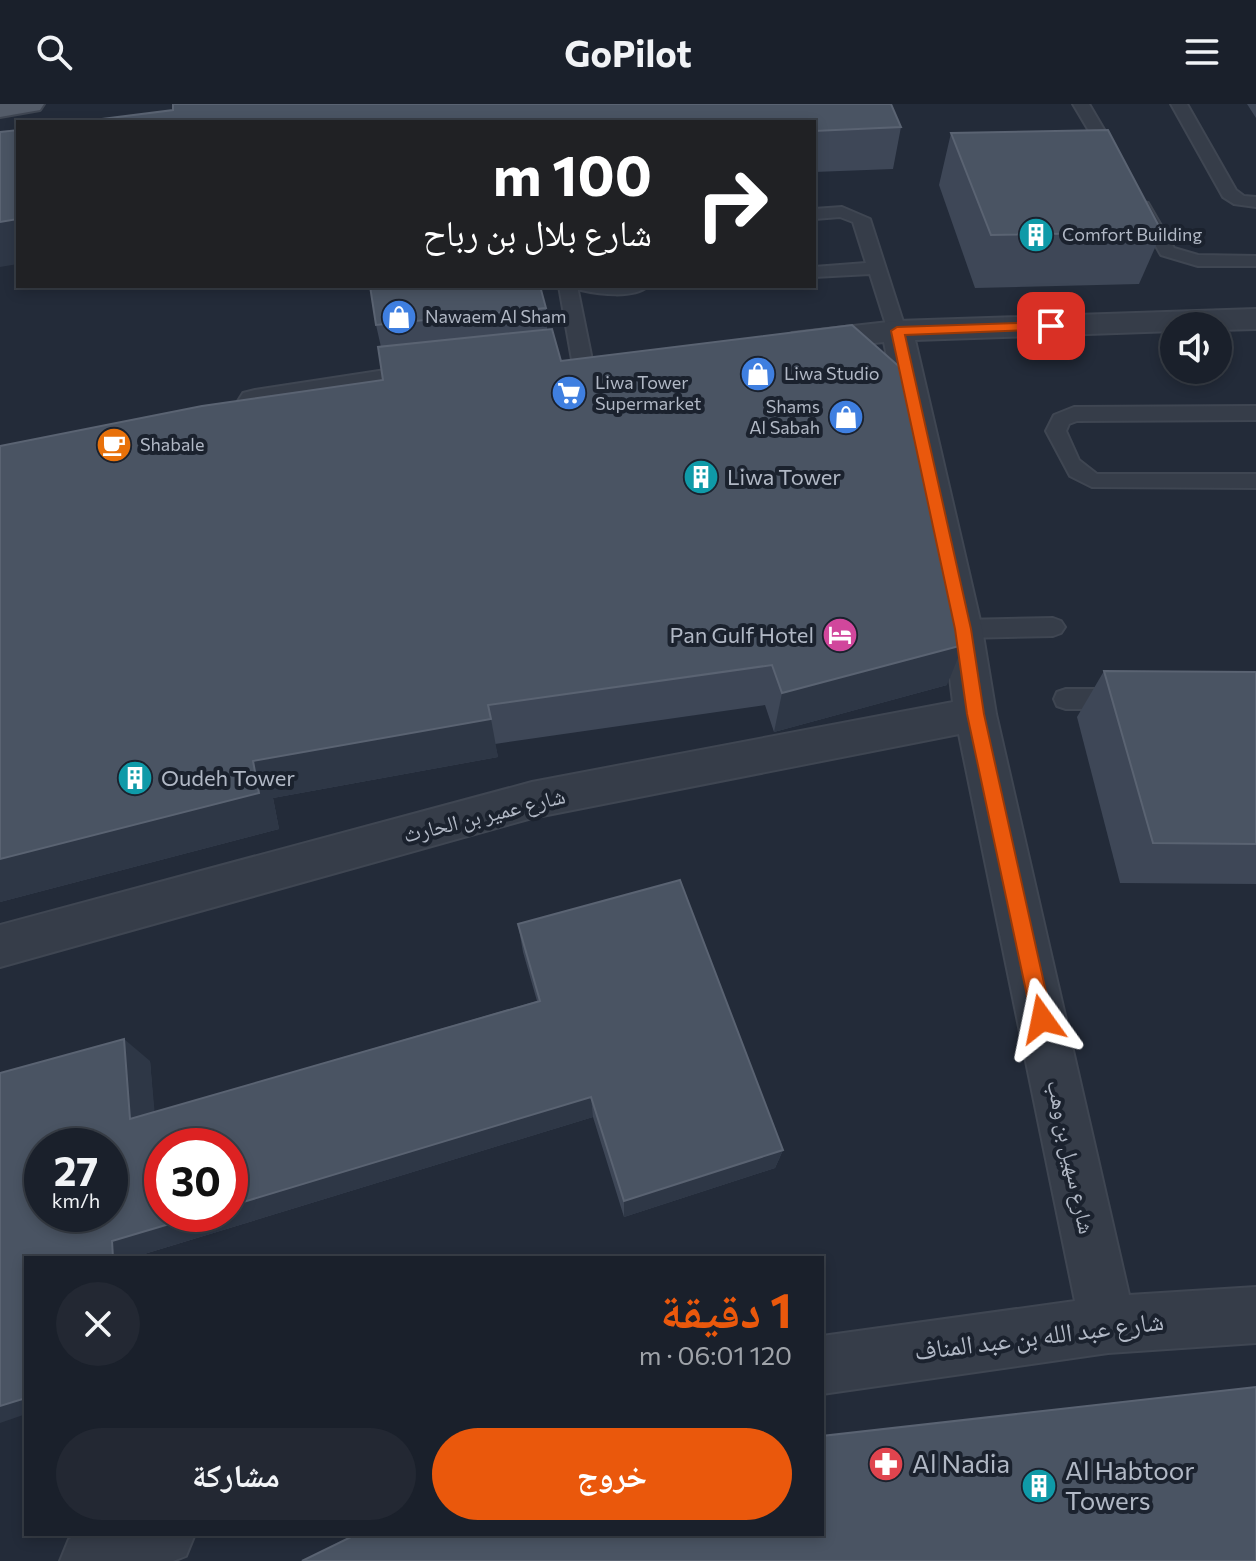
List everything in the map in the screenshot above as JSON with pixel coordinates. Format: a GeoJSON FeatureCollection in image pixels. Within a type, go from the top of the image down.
{"type":"FeatureCollection","features":[{"type":"Feature","properties":{"kind":"main road"},"geometry":{"type":"LineString","coordinates":[[0,109],[31,104]]}},
{"type":"Feature","properties":{"kind":"street"},"geometry":{"type":"LineString","coordinates":[[771,343],[897,331],[1256,319]]}},
{"type":"Feature","properties":{"kind":"street","name":"شارع سهيل بن وهب"},"geometry":{"type":"LineString","coordinates":[[897,331],[963,629],[975,714],[1108,1325]]}},
{"type":"Feature","properties":{"kind":"street"},"geometry":{"type":"LineString","coordinates":[[222,407],[427,374]]}},
{"type":"Feature","properties":{"kind":"street","name":"شارع عمير بن الحارث"},"geometry":{"type":"LineString","coordinates":[[0,946],[532,800],[975,714]]}},
{"type":"Feature","properties":{"kind":"street","name":"شارع عبد الله بن عبد المناف"},"geometry":{"type":"LineString","coordinates":[[824,1365],[1108,1325],[1256,1315]]}},
{"type":"Feature","properties":{"kind":"street"},"geometry":{"type":"LineString","coordinates":[[91,1561],[159,1536]]}},
{"type":"Feature","properties":{"kind":"lane"},"geometry":{"type":"LineString","coordinates":[[1081,104],[1167,251],[1191,259],[1256,261]]}},
{"type":"Feature","properties":{"kind":"lane"},"geometry":{"type":"LineString","coordinates":[[1179,104],[1229,193],[1240,200],[1256,202]]}},
{"type":"Feature","properties":{"kind":"lane"},"geometry":{"type":"LineString","coordinates":[[816,214],[842,212],[861,219],[897,331]]}},
{"type":"Feature","properties":{"kind":"lane"},"geometry":{"type":"LineString","coordinates":[[816,272],[877,268]]}},
{"type":"Feature","properties":{"kind":"lane"},"geometry":{"type":"LineString","coordinates":[[568,288],[582,360]]}},
{"type":"Feature","properties":{"kind":"lane"},"geometry":{"type":"LineString","coordinates":[[1256,413],[1074,414],[1061,420],[1056,431],[1074,469],[1094,481],[1256,481]]}},
{"type":"Feature","properties":{"kind":"lane"},"geometry":{"type":"LineString","coordinates":[[963,629],[1053,627]]}},
{"type":"Feature","properties":{"kind":"lane"},"geometry":{"type":"LineString","coordinates":[[1066,699],[1145,699]]}},
{"type":"Feature","properties":{"kind":"building"},"geometry":{"type":"Polygon","coordinates":[[[173,104],[891,104],[901,127],[816,131],[816,120],[94,120],[173,110],[173,104]]]}},
{"type":"Feature","properties":{"kind":"building"},"geometry":{"type":"Polygon","coordinates":[[[16,130],[16,219],[0,222],[0,132],[16,130]]]}},
{"type":"Feature","properties":{"kind":"building"},"geometry":{"type":"Polygon","coordinates":[[[1108,130],[1162,232],[991,235],[951,133],[1108,130]]]}},
{"type":"Feature","properties":{"kind":"building"},"geometry":{"type":"Polygon","coordinates":[[[370,288],[541,288],[546,308],[376,325],[370,288]]]}},
{"type":"Feature","properties":{"kind":"building"},"geometry":{"type":"Polygon","coordinates":[[[852,325],[902,369],[910,385],[925,448],[917,451],[932,479],[963,645],[782,693],[772,665],[488,705],[491,719],[253,761],[259,793],[0,859],[0,446],[202,406],[383,380],[378,347],[552,329],[561,361],[852,325]]]}},
{"type":"Feature","properties":{"kind":"building"},"geometry":{"type":"Polygon","coordinates":[[[1104,671],[1256,672],[1256,844],[1153,843],[1104,671]]]}},
{"type":"Feature","properties":{"kind":"building"},"geometry":{"type":"Polygon","coordinates":[[[680,880],[783,1150],[624,1201],[591,1097],[248,1201],[248,1128],[144,1128],[144,1232],[112,1241],[113,1256],[24,1256],[24,1399],[0,1406],[0,1073],[124,1039],[130,1119],[540,1001],[518,924],[680,880]]]}},
{"type":"Feature","properties":{"kind":"building","name":"Al Habtoor Towers"},"geometry":{"type":"Polygon","coordinates":[[[1256,1387],[1256,1561],[302,1561],[353,1536],[824,1536],[824,1436],[1256,1387]]]}},
{"type":"Feature","properties":{"kind":"place","name":"Comfort Building"},"geometry":{"type":"Point","coordinates":[1036,235]}},
{"type":"Feature","properties":{"kind":"place","name":"Nawaem Al Sham"},"geometry":{"type":"Point","coordinates":[399,317]}},
{"type":"Feature","properties":{"kind":"place","name":"Liwa Studio"},"geometry":{"type":"Point","coordinates":[758,374]}},
{"type":"Feature","properties":{"kind":"place","name":"Liwa Tower Supermarket"},"geometry":{"type":"Point","coordinates":[569,393]}},
{"type":"Feature","properties":{"kind":"place","name":"Shams Al Sabah"},"geometry":{"type":"Point","coordinates":[846,417]}},
{"type":"Feature","properties":{"kind":"place","name":"Shabale"},"geometry":{"type":"Point","coordinates":[114,445]}},
{"type":"Feature","properties":{"kind":"place","name":"Liwa Tower"},"geometry":{"type":"Point","coordinates":[701,477]}},
{"type":"Feature","properties":{"kind":"place","name":"Pan Gulf Hotel"},"geometry":{"type":"Point","coordinates":[840,635]}},
{"type":"Feature","properties":{"kind":"place","name":"Oudeh Tower"},"geometry":{"type":"Point","coordinates":[135,778]}},
{"type":"Feature","properties":{"kind":"place","name":"Al Nadia"},"geometry":{"type":"Point","coordinates":[886,1464]}},
{"type":"Feature","properties":{"kind":"place","name":"Al Habtoor Towers"},"geometry":{"type":"Point","coordinates":[1039,1486]}},
{"type":"Feature","properties":{"kind":"route"},"geometry":{"type":"LineString","coordinates":[[1042,1019],[975,714],[963,629],[897,331],[1051,326]]}}]}
